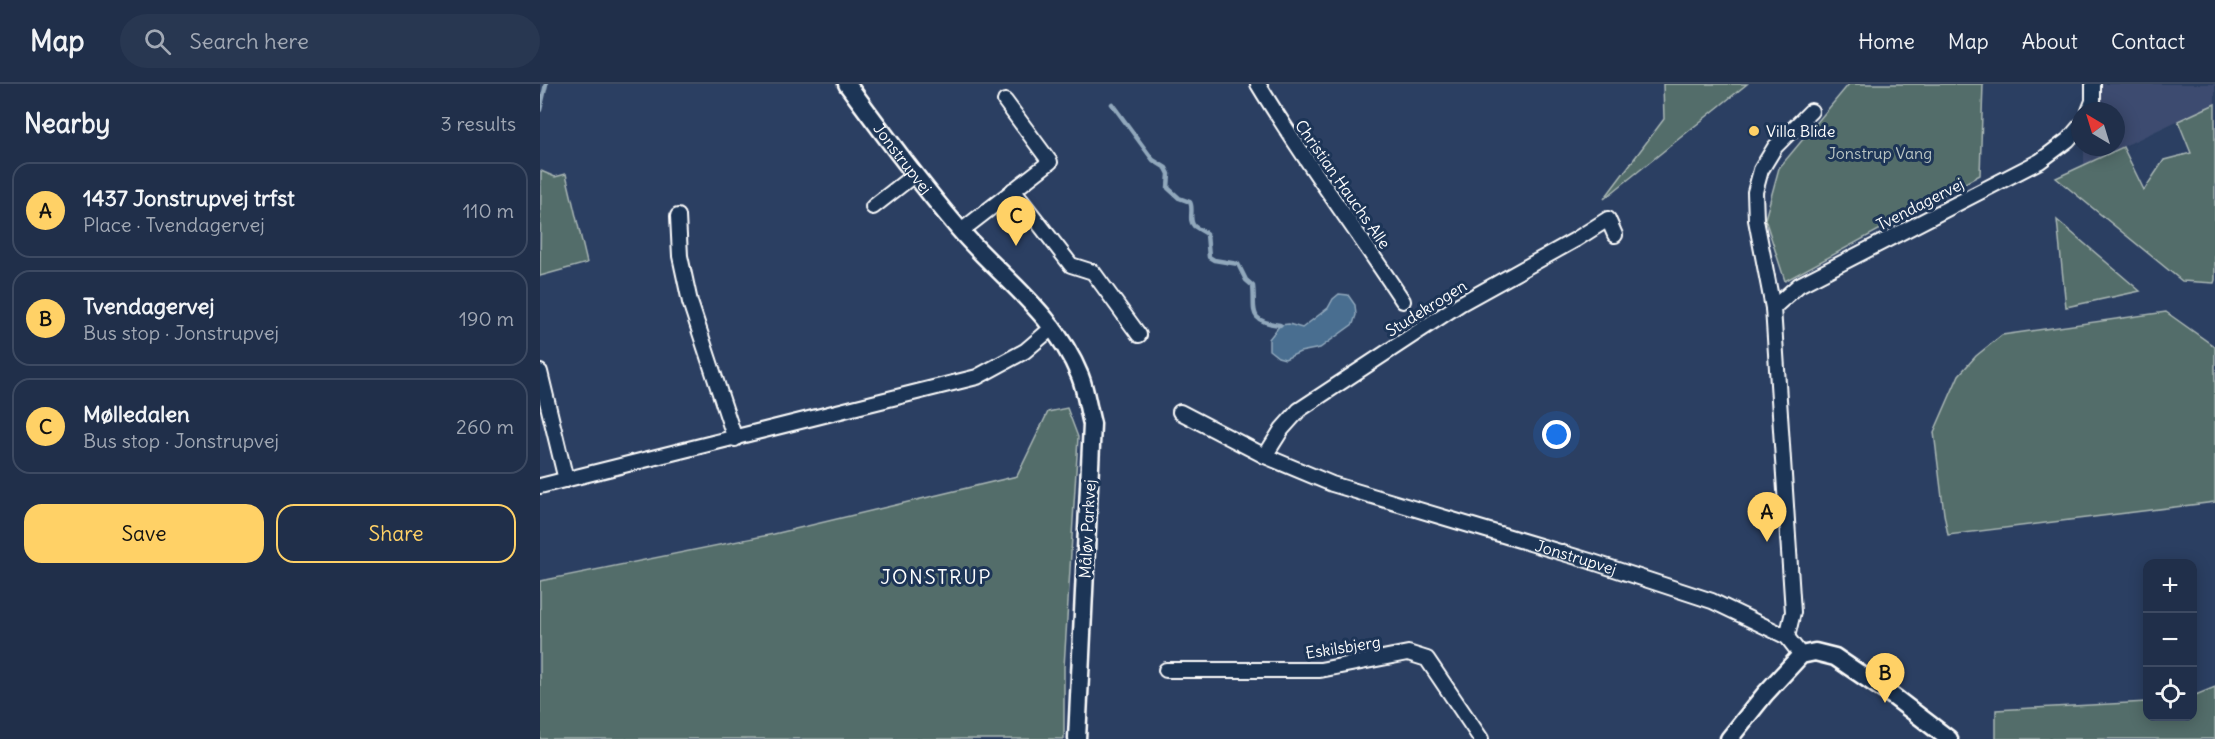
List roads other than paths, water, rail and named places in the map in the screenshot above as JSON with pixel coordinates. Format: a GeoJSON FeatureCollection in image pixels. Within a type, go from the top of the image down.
{"type":"FeatureCollection","features":[{"type":"Feature","properties":{"kind":"street","name":"Jonstrupvej"},"geometry":{"type":"LineString","coordinates":[[847,84],[914,175],[961,231],[1023,292],[1053,327]]}},
{"type":"Feature","properties":{"kind":"street","name":"Christian Hauchs Alle"},"geometry":{"type":"LineString","coordinates":[[1258,84],[1318,178],[1402,301]]}},
{"type":"Feature","properties":{"kind":"street"},"geometry":{"type":"LineString","coordinates":[[2093,84],[2093,102]]}},
{"type":"Feature","properties":{"kind":"street"},"geometry":{"type":"LineString","coordinates":[[961,231],[1050,162],[1005,101]]}},
{"type":"Feature","properties":{"kind":"street"},"geometry":{"type":"LineString","coordinates":[[1787,637],[1793,612],[1773,308],[1756,220],[1755,192],[1761,170],[1774,147],[1811,111]]}},
{"type":"Feature","properties":{"kind":"street","name":"Tvendagervej"},"geometry":{"type":"LineString","coordinates":[[1773,308],[1799,285],[2040,161],[2071,136]]}},
{"type":"Feature","properties":{"kind":"street"},"geometry":{"type":"LineString","coordinates":[[873,207],[914,175]]}},
{"type":"Feature","properties":{"kind":"street"},"geometry":{"type":"LineString","coordinates":[[1013,190],[1071,266],[1093,272],[1139,336]]}},
{"type":"Feature","properties":{"kind":"street"},"geometry":{"type":"LineString","coordinates":[[678,216],[681,256],[690,302],[735,439]]}},
{"type":"Feature","properties":{"kind":"street","name":"Studekrogen"},"geometry":{"type":"LineString","coordinates":[[1265,456],[1282,429],[1299,410],[1455,308],[1608,219],[1615,235]]}},
{"type":"Feature","properties":{"kind":"street"},"geometry":{"type":"LineString","coordinates":[[540,486],[977,377],[1025,351],[1053,327]]}},
{"type":"Feature","properties":{"kind":"street","name":"Måløv Parkvej"},"geometry":{"type":"LineString","coordinates":[[1053,327],[1080,376],[1092,424],[1077,739]]}},
{"type":"Feature","properties":{"kind":"street"},"geometry":{"type":"LineString","coordinates":[[540,372],[566,480]]}},
{"type":"Feature","properties":{"kind":"street","name":"Jonstrupvej"},"geometry":{"type":"LineString","coordinates":[[1180,412],[1265,456],[1332,484],[1590,561],[1712,602],[1787,637],[1802,655]]}},
{"type":"Feature","properties":{"kind":"street"},"geometry":{"type":"LineString","coordinates":[[1729,739],[1765,694],[1802,655],[1815,652],[1835,657],[1894,697],[1949,739]]}},
{"type":"Feature","properties":{"kind":"street","name":"Eskilsbjerg"},"geometry":{"type":"LineString","coordinates":[[1166,670],[1320,670],[1408,653],[1427,659],[1481,739]]}},
{"type":"Feature","properties":{"kind":"waterway"},"geometry":{"type":"LineString","coordinates":[[540,110],[546,84]]}},
{"type":"Feature","properties":{"kind":"waterway"},"geometry":{"type":"LineString","coordinates":[[1112,104],[1153,160],[1166,168],[1169,174],[1168,188],[1179,198],[1190,202],[1192,224],[1207,234],[1209,257],[1238,264],[1246,280],[1253,286],[1254,308],[1257,317],[1262,321],[1280,325]]}},
{"type":"Feature","properties":{"kind":"place","name":"Villa Blide"},"geometry":{"type":"Point","coordinates":[1754,131]}},
{"type":"Feature","properties":{"kind":"place","name":"Mølledalen"},"geometry":{"type":"Point","coordinates":[1016,246]}},
{"type":"Feature","properties":{"kind":"place","name":"1437 Jonstrupvej trfst"},"geometry":{"type":"Point","coordinates":[1767,542]}},
{"type":"Feature","properties":{"kind":"place","name":"Tvendagervej"},"geometry":{"type":"Point","coordinates":[1885,703]}},
{"type":"Feature","properties":{"kind":"district","name":"JONSTRUP"},"geometry":{"type":"Point","coordinates":[936,576]}},
{"type":"Feature","properties":{"kind":"park label","name":"Jonstrup Vang"},"geometry":{"type":"Point","coordinates":[1880,153]}}]}
